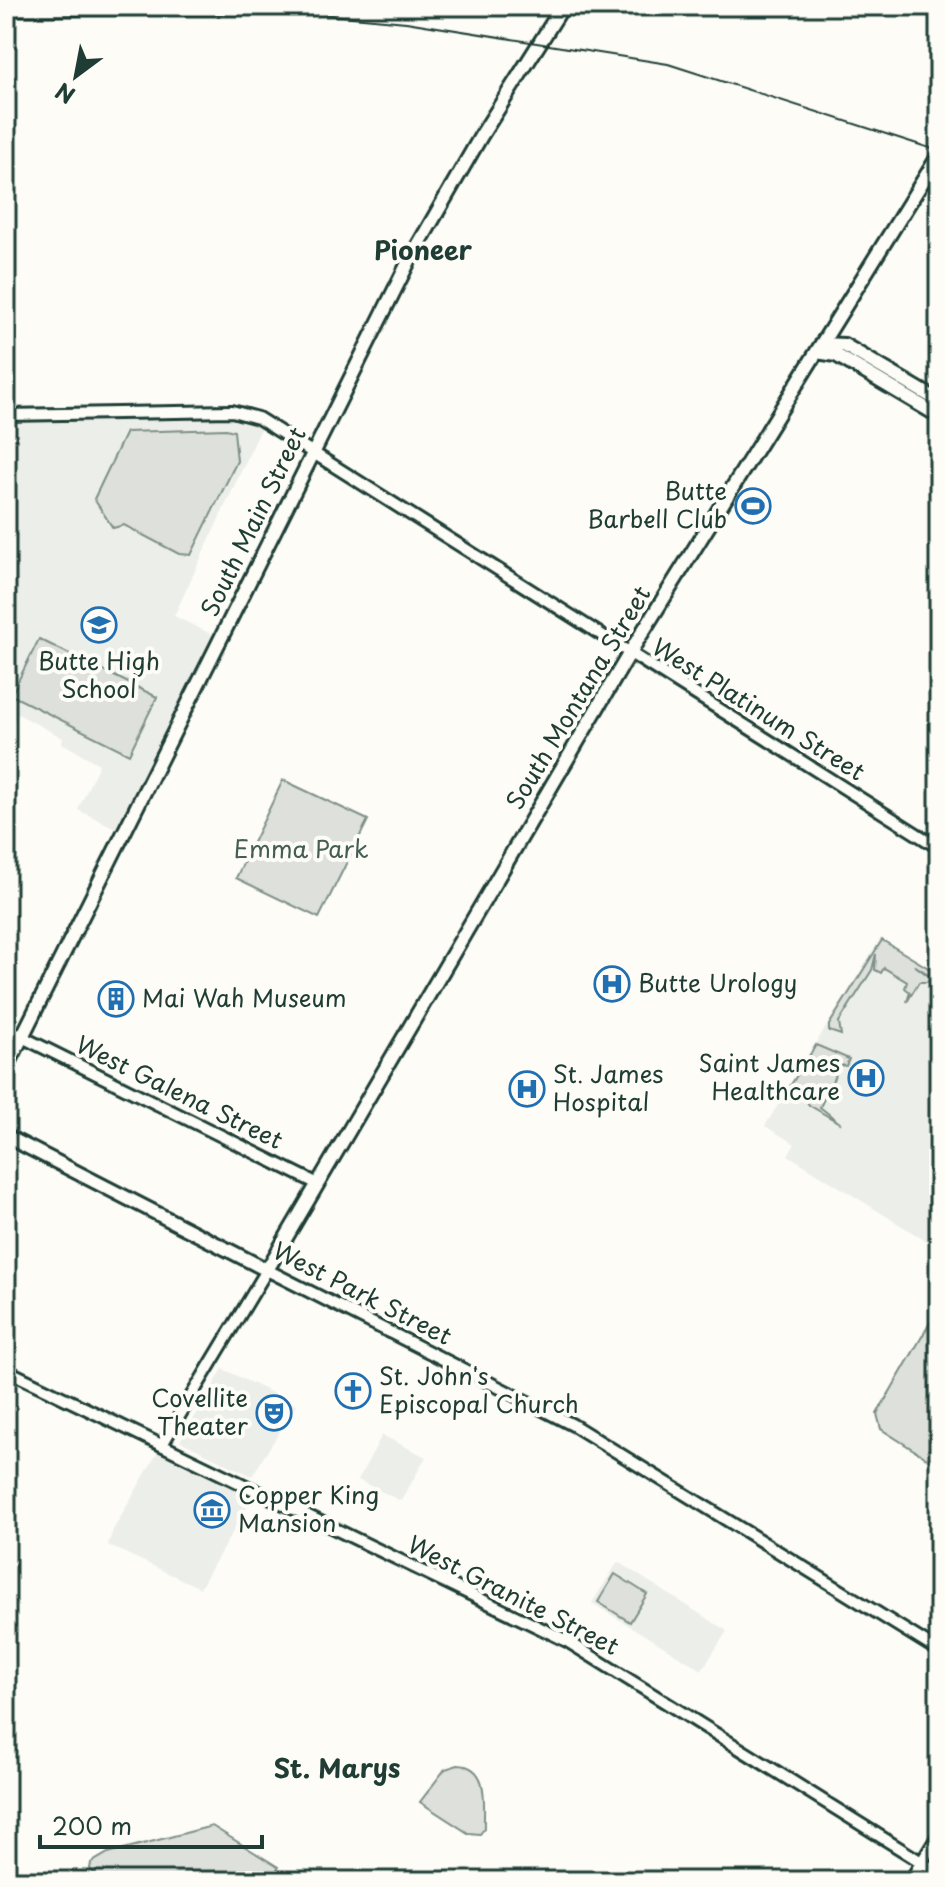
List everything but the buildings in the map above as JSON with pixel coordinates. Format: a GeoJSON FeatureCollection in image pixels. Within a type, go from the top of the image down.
{"type":"FeatureCollection","features":[{"type":"Feature","properties":{"kind":"main road","name":"South Main Street"},"geometry":{"type":"LineString","coordinates":[[6,1069],[409,261],[481,136],[563,6]]}},
{"type":"Feature","properties":{"kind":"main road"},"geometry":{"type":"LineString","coordinates":[[6,47],[6,117]]}},
{"type":"Feature","properties":{"kind":"main road","name":"South Montana Street"},"geometry":{"type":"LineString","coordinates":[[267,1270],[629,654],[939,155]]}},
{"type":"Feature","properties":{"kind":"main road"},"geometry":{"type":"LineString","coordinates":[[820,348],[844,345],[939,401]]}},
{"type":"Feature","properties":{"kind":"main road"},"geometry":{"type":"LineString","coordinates":[[820,348],[939,416]]}},
{"type":"Feature","properties":{"kind":"main road","name":"West Park Street"},"geometry":{"type":"LineString","coordinates":[[6,1136],[267,1270]]}},
{"type":"Feature","properties":{"kind":"street","name":"West Platinum Street"},"geometry":{"type":"LineString","coordinates":[[6,415],[232,411],[258,418],[312,455],[939,848]]}},
{"type":"Feature","properties":{"kind":"street","name":"West Galena Street"},"geometry":{"type":"LineString","coordinates":[[6,1029],[318,1184]]}},
{"type":"Feature","properties":{"kind":"street"},"geometry":{"type":"LineString","coordinates":[[163,1443],[267,1270]]}},
{"type":"Feature","properties":{"kind":"street","name":"West Park Street"},"geometry":{"type":"LineString","coordinates":[[267,1270],[563,1419],[939,1651]]}},
{"type":"Feature","properties":{"kind":"street","name":"West Granite Street"},"geometry":{"type":"LineString","coordinates":[[6,1370],[163,1443],[567,1641],[939,1873]]}},
{"type":"Feature","properties":{"kind":"street"},"geometry":{"type":"LineString","coordinates":[[910,1881],[939,1834]]}},
{"type":"Feature","properties":{"kind":"shaded area","name":"Butte High School"},"geometry":{"type":"Polygon","coordinates":[[[244,413],[264,422],[174,616],[221,639],[124,832],[78,810],[99,764],[62,743],[63,738],[18,714],[11,727],[6,725],[6,414],[244,413]]]}},
{"type":"Feature","properties":{"kind":"shaded area","name":"Saint James Healthcare"},"geometry":{"type":"Polygon","coordinates":[[[880,939],[919,961],[939,978],[939,1249],[788,1155],[795,1144],[765,1126],[880,939]]]}},
{"type":"Feature","properties":{"kind":"shaded area"},"geometry":{"type":"Polygon","coordinates":[[[223,1369],[296,1405],[252,1476],[180,1441],[223,1369]]]}},
{"type":"Feature","properties":{"kind":"shaded area"},"geometry":{"type":"Polygon","coordinates":[[[382,1435],[426,1457],[401,1501],[358,1480],[382,1435]]]}},
{"type":"Feature","properties":{"kind":"shaded area"},"geometry":{"type":"Polygon","coordinates":[[[163,1443],[257,1490],[200,1588],[108,1545],[113,1530],[163,1443]]]}},
{"type":"Feature","properties":{"kind":"shaded area"},"geometry":{"type":"Polygon","coordinates":[[[618,1562],[727,1631],[702,1670],[592,1603],[618,1562]]]}},
{"type":"Feature","properties":{"kind":"green space"},"geometry":{"type":"Polygon","coordinates":[[[234,431],[237,461],[191,555],[179,554],[124,525],[113,528],[94,499],[126,432],[234,431]]]}},
{"type":"Feature","properties":{"kind":"green space"},"geometry":{"type":"Polygon","coordinates":[[[39,639],[157,697],[129,754],[11,695],[39,639]]]}},
{"type":"Feature","properties":{"kind":"green space","name":"Emma Park"},"geometry":{"type":"Polygon","coordinates":[[[283,780],[368,820],[319,918],[236,878],[283,780]]]}},
{"type":"Feature","properties":{"kind":"green space"},"geometry":{"type":"Polygon","coordinates":[[[882,940],[930,969],[939,981],[914,965],[930,977],[927,982],[919,982],[907,1002],[910,992],[905,988],[907,982],[884,968],[881,973],[875,970],[876,954],[872,970],[839,1022],[841,1035],[829,1031],[829,1025],[882,940]]]}},
{"type":"Feature","properties":{"kind":"green space"},"geometry":{"type":"Polygon","coordinates":[[[816,1045],[849,1059],[846,1066],[840,1065],[820,1107],[841,1124],[809,1105],[804,1096],[787,1091],[816,1045]]]}},
{"type":"Feature","properties":{"kind":"green space"},"geometry":{"type":"Polygon","coordinates":[[[934,1316],[939,1319],[939,1466],[881,1429],[877,1414],[934,1316]]]}},
{"type":"Feature","properties":{"kind":"green space"},"geometry":{"type":"Polygon","coordinates":[[[615,1574],[647,1594],[630,1622],[598,1602],[615,1574]]]}},
{"type":"Feature","properties":{"kind":"green space"},"geometry":{"type":"Polygon","coordinates":[[[458,1765],[476,1772],[483,1789],[484,1829],[480,1834],[468,1833],[420,1802],[445,1769],[458,1765]]]}},
{"type":"Feature","properties":{"kind":"green space"},"geometry":{"type":"Polygon","coordinates":[[[212,1826],[278,1867],[275,1881],[103,1881],[90,1869],[91,1863],[108,1853],[212,1826]]]}},
{"type":"Feature","properties":{"kind":"railway"},"geometry":{"type":"LineString","coordinates":[[6,16],[320,14],[406,22],[668,64],[939,151]]}},
{"type":"Feature","properties":{"kind":"place","name":"Butte Barbell Club"},"geometry":{"type":"Point","coordinates":[753,506]}},
{"type":"Feature","properties":{"kind":"place","name":"Butte High School"},"geometry":{"type":"Point","coordinates":[99,625]}},
{"type":"Feature","properties":{"kind":"place","name":"Butte Urology"},"geometry":{"type":"Point","coordinates":[612,984]}},
{"type":"Feature","properties":{"kind":"place","name":"Mai Wah Museum"},"geometry":{"type":"Point","coordinates":[116,999]}},
{"type":"Feature","properties":{"kind":"place","name":"Saint James Healthcare"},"geometry":{"type":"Point","coordinates":[866,1078]}},
{"type":"Feature","properties":{"kind":"place","name":"St. James Hospital"},"geometry":{"type":"Point","coordinates":[527,1089]}},
{"type":"Feature","properties":{"kind":"place","name":"St. John's Episcopal Church"},"geometry":{"type":"Point","coordinates":[353,1391]}},
{"type":"Feature","properties":{"kind":"place","name":"Covellite Theater"},"geometry":{"type":"Point","coordinates":[274,1413]}},
{"type":"Feature","properties":{"kind":"place","name":"Copper King Mansion"},"geometry":{"type":"Point","coordinates":[212,1510]}},
{"type":"Feature","properties":{"kind":"district","name":"Pioneer"},"geometry":{"type":"Point","coordinates":[423,251]}},
{"type":"Feature","properties":{"kind":"district","name":"St. Marys"},"geometry":{"type":"Point","coordinates":[337,1769]}}]}
